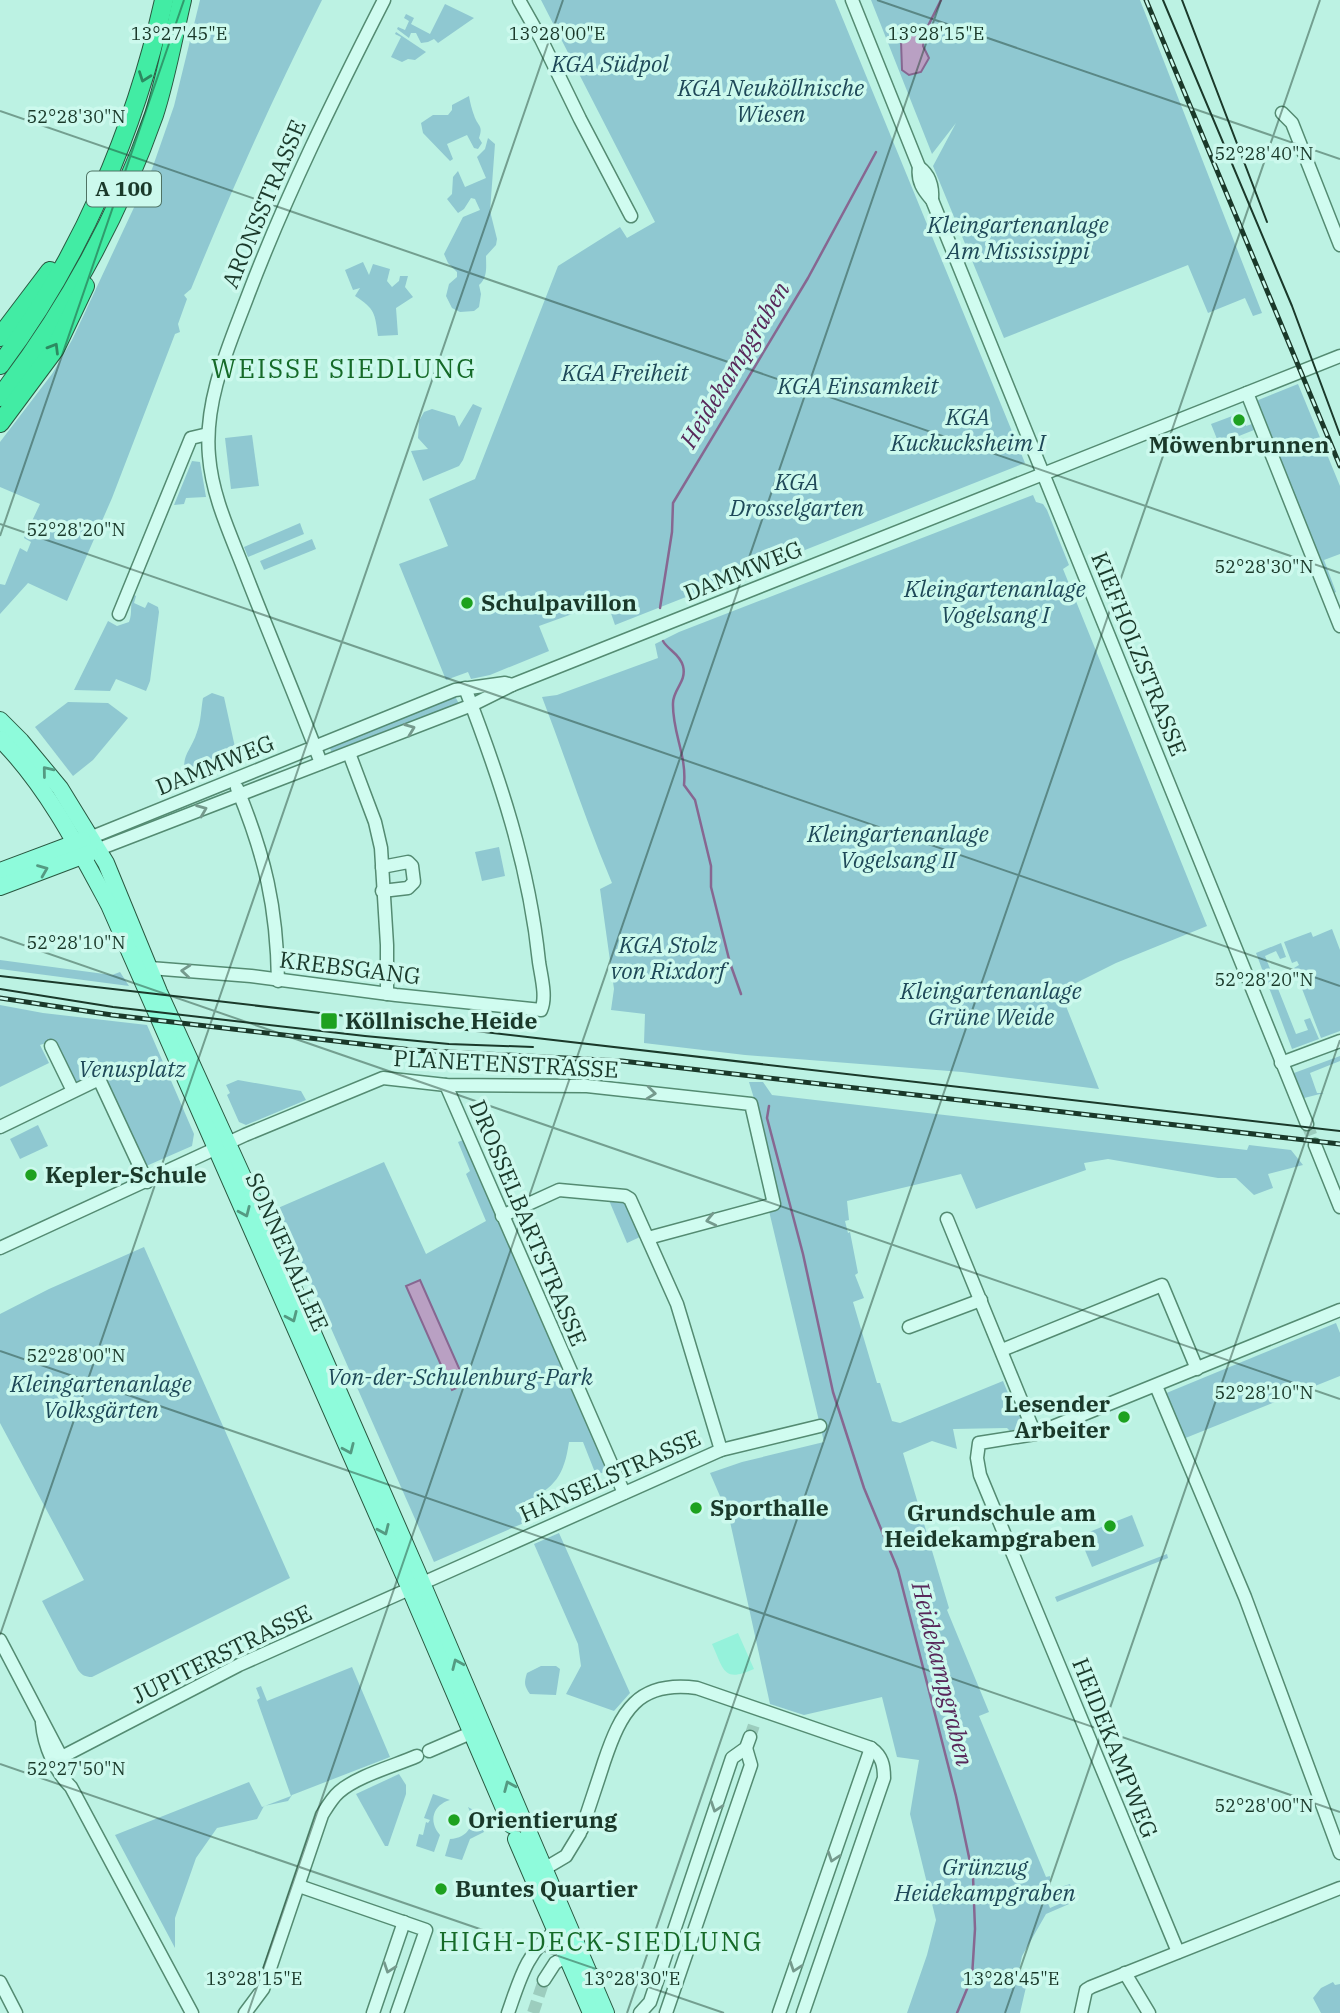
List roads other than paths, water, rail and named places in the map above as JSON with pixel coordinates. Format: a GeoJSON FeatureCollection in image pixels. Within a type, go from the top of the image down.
{"type":"FeatureCollection","features":[{"type":"Feature","properties":{"kind":"highway","name":"A 100"},"geometry":{"type":"LineString","coordinates":[[0,365],[62,271],[86,225],[148,64],[164,0]]}},
{"type":"Feature","properties":{"kind":"highway","name":"A 100"},"geometry":{"type":"LineString","coordinates":[[0,397],[45,336],[89,261],[121,197],[154,113],[182,0]]}},
{"type":"Feature","properties":{"kind":"highway"},"geometry":{"type":"LineString","coordinates":[[0,337],[51,269],[70,252]]}},
{"type":"Feature","properties":{"kind":"highway"},"geometry":{"type":"LineString","coordinates":[[0,423],[55,349],[85,285],[89,261]]}},
{"type":"Feature","properties":{"kind":"main road","name":"SONNENALLEE"},"geometry":{"type":"LineString","coordinates":[[0,720],[41,763],[74,808],[95,843],[223,1146],[416,1584],[520,1829],[572,1952],[591,2013]]}},
{"type":"Feature","properties":{"kind":"main road","name":"SONNENALLEE"},"geometry":{"type":"LineString","coordinates":[[0,739],[27,770],[59,817],[117,922],[223,1146]]}},
{"type":"Feature","properties":{"kind":"main road"},"geometry":{"type":"LineString","coordinates":[[59,817],[74,808]]}},
{"type":"Feature","properties":{"kind":"main road"},"geometry":{"type":"LineString","coordinates":[[0,871],[95,843]]}},
{"type":"Feature","properties":{"kind":"main road"},"geometry":{"type":"LineString","coordinates":[[0,887],[77,849]]}},
{"type":"Feature","properties":{"kind":"main road","name":"SONNENALLEE"},"geometry":{"type":"LineString","coordinates":[[538,1872],[556,1931],[572,1952],[606,2013]]}},
{"type":"Feature","properties":{"kind":"street","name":"ARONSSTRASSE"},"geometry":{"type":"LineString","coordinates":[[321,763],[226,527],[212,475],[208,434],[219,374],[262,258],[312,144],[384,0]]}},
{"type":"Feature","properties":{"kind":"street"},"geometry":{"type":"LineString","coordinates":[[519,0],[631,216]]}},
{"type":"Feature","properties":{"kind":"street","name":"KIEFHOLZSTRASSE"},"geometry":{"type":"LineString","coordinates":[[852,0],[919,167],[918,176],[924,192],[932,200],[1307,1124]]}},
{"type":"Feature","properties":{"kind":"street"},"geometry":{"type":"LineString","coordinates":[[1282,113],[1292,123],[1340,245]]}},
{"type":"Feature","properties":{"kind":"street","name":"DAMMWEG"},"geometry":{"type":"LineString","coordinates":[[95,843],[239,795],[472,705],[512,685],[1340,357]]}},
{"type":"Feature","properties":{"kind":"street"},"geometry":{"type":"LineString","coordinates":[[1247,393],[1340,626]]}},
{"type":"Feature","properties":{"kind":"street"},"geometry":{"type":"LineString","coordinates":[[119,614],[191,438],[208,434]]}},
{"type":"Feature","properties":{"kind":"street","name":"DAMMWEG"},"geometry":{"type":"LineString","coordinates":[[95,843],[233,780],[449,692],[505,683],[512,685]]}},
{"type":"Feature","properties":{"kind":"street"},"geometry":{"type":"LineString","coordinates":[[466,688],[472,705]]}},
{"type":"Feature","properties":{"kind":"street","name":"KREBSGANG"},"geometry":{"type":"LineString","coordinates":[[150,968],[251,976],[537,1011],[543,1007],[534,920],[522,856],[504,791],[472,705]]}},
{"type":"Feature","properties":{"kind":"street"},"geometry":{"type":"LineString","coordinates":[[349,752],[381,848],[387,994]]}},
{"type":"Feature","properties":{"kind":"street"},"geometry":{"type":"LineString","coordinates":[[233,780],[262,854],[277,932],[278,981]]}},
{"type":"Feature","properties":{"kind":"street"},"geometry":{"type":"LineString","coordinates":[[383,867],[408,862],[412,866],[414,882],[408,888],[383,891]]}},
{"type":"Feature","properties":{"kind":"street"},"geometry":{"type":"LineString","coordinates":[[1281,1063],[1340,1041]]}},
{"type":"Feature","properties":{"kind":"street"},"geometry":{"type":"LineString","coordinates":[[51,1046],[73,1091]]}},
{"type":"Feature","properties":{"kind":"street","name":"PLANETENSTRASSE"},"geometry":{"type":"LineString","coordinates":[[0,1248],[223,1146],[383,1078],[446,1085],[587,1086],[751,1104],[774,1204],[648,1238]]}},
{"type":"Feature","properties":{"kind":"street"},"geometry":{"type":"LineString","coordinates":[[0,1127],[99,1079],[147,1181]]}},
{"type":"Feature","properties":{"kind":"street","name":"DROSSELBARTSTRASSE"},"geometry":{"type":"LineString","coordinates":[[446,1085],[624,1493]]}},
{"type":"Feature","properties":{"kind":"street"},"geometry":{"type":"LineString","coordinates":[[1315,1145],[1340,1207]]}},
{"type":"Feature","properties":{"kind":"street"},"geometry":{"type":"LineString","coordinates":[[502,1216],[559,1189],[625,1195],[630,1199],[677,1304],[721,1450]]}},
{"type":"Feature","properties":{"kind":"street"},"geometry":{"type":"LineString","coordinates":[[947,1219],[1035,1434],[1340,1310]]}},
{"type":"Feature","properties":{"kind":"street"},"geometry":{"type":"LineString","coordinates":[[1002,1350],[1162,1285],[1197,1369]]}},
{"type":"Feature","properties":{"kind":"street"},"geometry":{"type":"LineString","coordinates":[[909,1327],[981,1300]]}},
{"type":"Feature","properties":{"kind":"street"},"geometry":{"type":"LineString","coordinates":[[1156,1386],[1245,1597],[1340,1853]]}},
{"type":"Feature","properties":{"kind":"street","name":"HÄNSELSTRASSE"},"geometry":{"type":"LineString","coordinates":[[416,1584],[721,1450],[820,1426]]}},
{"type":"Feature","properties":{"kind":"street","name":"HEIDEKAMPWEG"},"geometry":{"type":"LineString","coordinates":[[1035,1434],[979,1443],[977,1458],[981,1475],[1154,1901],[1178,1952]]}},
{"type":"Feature","properties":{"kind":"street","name":"JUPITERSTRASSE"},"geometry":{"type":"LineString","coordinates":[[58,1759],[239,1665],[416,1584]]}},
{"type":"Feature","properties":{"kind":"street"},"geometry":{"type":"LineString","coordinates":[[0,1640],[42,1723],[43,1737],[58,1759],[63,1779],[71,1787],[192,2013]]}},
{"type":"Feature","properties":{"kind":"street"},"geometry":{"type":"LineString","coordinates":[[538,1872],[566,1856],[581,1831],[617,1725],[631,1706],[647,1693],[667,1687],[697,1688],[757,1716],[870,1748],[878,1754],[884,1765],[884,1779],[803,2013]]}},
{"type":"Feature","properties":{"kind":"street"},"geometry":{"type":"LineString","coordinates":[[245,2013],[263,1989],[323,1815],[338,1793],[349,1785],[477,1730]]}},
{"type":"Feature","properties":{"kind":"street"},"geometry":{"type":"LineString","coordinates":[[640,2013],[650,2002],[732,1758],[748,1743],[751,1765],[666,2013]]}},
{"type":"Feature","properties":{"kind":"street"},"geometry":{"type":"LineString","coordinates":[[779,2013],[870,1748]]}},
{"type":"Feature","properties":{"kind":"street"},"geometry":{"type":"LineString","coordinates":[[856,1793],[877,1800]]}},
{"type":"Feature","properties":{"kind":"street"},"geometry":{"type":"LineString","coordinates":[[299,1886],[426,1930],[397,2013]]}},
{"type":"Feature","properties":{"kind":"street"},"geometry":{"type":"LineString","coordinates":[[1081,2013],[1086,1990],[1340,1888]]}},
{"type":"Feature","properties":{"kind":"street"},"geometry":{"type":"LineString","coordinates":[[373,2013],[404,1922]]}},
{"type":"Feature","properties":{"kind":"street"},"geometry":{"type":"LineString","coordinates":[[508,2013],[526,1965],[539,1945],[556,1931]]}},
{"type":"Feature","properties":{"kind":"street"},"geometry":{"type":"LineString","coordinates":[[544,1980],[550,1969],[572,1952]]}},
{"type":"Feature","properties":{"kind":"street"},"geometry":{"type":"LineString","coordinates":[[1125,1973],[1149,2013]]}},
{"type":"Feature","properties":{"kind":"street"},"geometry":{"type":"LineString","coordinates":[[0,1982],[16,2013]]}},
{"type":"Feature","properties":{"kind":"waterway","name":"Heidekampgraben"},"geometry":{"type":"LineString","coordinates":[[926,30],[941,0]]}},
{"type":"Feature","properties":{"kind":"waterway","name":"Heidekampgraben"},"geometry":{"type":"LineString","coordinates":[[660,608],[672,532],[673,503],[808,278],[876,152]]}},
{"type":"Feature","properties":{"kind":"waterway","name":"Heidekampgraben"},"geometry":{"type":"LineString","coordinates":[[663,641],[683,666],[683,677],[675,694],[673,714],[683,764],[684,785],[695,800],[711,866],[711,887],[730,963],[741,994]]}},
{"type":"Feature","properties":{"kind":"waterway","name":"Heidekampgraben"},"geometry":{"type":"LineString","coordinates":[[769,1106],[767,1118],[803,1254],[833,1392],[864,1488],[898,1570],[956,1796],[973,1876],[975,1929],[972,1977],[957,2013]]}},
{"type":"Feature","properties":{"kind":"tunnel"},"geometry":{"type":"LineString","coordinates":[[1307,1124],[1315,1145]]}},
{"type":"Feature","properties":{"kind":"tunnel"},"geometry":{"type":"LineString","coordinates":[[750,1737],[755,1722]]}},
{"type":"Feature","properties":{"kind":"tunnel"},"geometry":{"type":"LineString","coordinates":[[533,2013],[544,1980]]}},
{"type":"Feature","properties":{"kind":"tram line"},"geometry":{"type":"LineString","coordinates":[[1163,0],[1292,306],[1340,435]]}},
{"type":"Feature","properties":{"kind":"tram line"},"geometry":{"type":"LineString","coordinates":[[1182,0],[1267,222]]}},
{"type":"Feature","properties":{"kind":"tram line"},"geometry":{"type":"LineString","coordinates":[[0,976],[1340,1131]]}},
{"type":"Feature","properties":{"kind":"tram line"},"geometry":{"type":"LineString","coordinates":[[0,989],[113,1007],[365,1036],[449,1044],[533,1047]]}},
{"type":"Feature","properties":{"kind":"railway"},"geometry":{"type":"LineString","coordinates":[[1146,0],[1340,466]]}},
{"type":"Feature","properties":{"kind":"railway"},"geometry":{"type":"LineString","coordinates":[[0,998],[112,1015],[412,1050],[622,1061],[1340,1144]]}},
{"type":"Feature","properties":{"kind":"place","name":"Möwenbrunnen"},"geometry":{"type":"Point","coordinates":[1239,420]}},
{"type":"Feature","properties":{"kind":"place","name":"Schulpavillon"},"geometry":{"type":"Point","coordinates":[467,603]}},
{"type":"Feature","properties":{"kind":"place","name":"Köllnische Heide"},"geometry":{"type":"Point","coordinates":[329,1021]}},
{"type":"Feature","properties":{"kind":"place","name":"Kepler-Schule"},"geometry":{"type":"Point","coordinates":[31,1175]}},
{"type":"Feature","properties":{"kind":"place","name":"Lesender Arbeiter"},"geometry":{"type":"Point","coordinates":[1124,1417]}},
{"type":"Feature","properties":{"kind":"place","name":"Sporthalle"},"geometry":{"type":"Point","coordinates":[696,1508]}},
{"type":"Feature","properties":{"kind":"place","name":"Grundschule am Heidekampgraben"},"geometry":{"type":"Point","coordinates":[1110,1526]}},
{"type":"Feature","properties":{"kind":"place","name":"Orientierung"},"geometry":{"type":"Point","coordinates":[454,1820]}},
{"type":"Feature","properties":{"kind":"place","name":"Buntes Quartier"},"geometry":{"type":"Point","coordinates":[441,1889]}},
{"type":"Feature","properties":{"kind":"district","name":"WEISSE SIEDLUNG"},"geometry":{"type":"Point","coordinates":[344,369]}},
{"type":"Feature","properties":{"kind":"district","name":"HIGH-DECK-SIEDLUNG"},"geometry":{"type":"Point","coordinates":[601,1942]}},
{"type":"Feature","properties":{"kind":"park label","name":"KGA Südpol"},"geometry":{"type":"Point","coordinates":[610,64]}},
{"type":"Feature","properties":{"kind":"park label","name":"KGA Neuköllnische Wiesen"},"geometry":{"type":"Point","coordinates":[771,101]}},
{"type":"Feature","properties":{"kind":"park label","name":"Kleingartenanlage Am Mississippi"},"geometry":{"type":"Point","coordinates":[1018,238]}},
{"type":"Feature","properties":{"kind":"park label","name":"KGA Freiheit"},"geometry":{"type":"Point","coordinates":[625,373]}},
{"type":"Feature","properties":{"kind":"park label","name":"KGA Einsamkeit"},"geometry":{"type":"Point","coordinates":[858,386]}},
{"type":"Feature","properties":{"kind":"park label","name":"KGA Kuckucksheim I"},"geometry":{"type":"Point","coordinates":[968,430]}},
{"type":"Feature","properties":{"kind":"park label","name":"KGA Drosselgarten"},"geometry":{"type":"Point","coordinates":[797,495]}},
{"type":"Feature","properties":{"kind":"park label","name":"Kleingartenanlage Vogelsang I"},"geometry":{"type":"Point","coordinates":[995,602]}},
{"type":"Feature","properties":{"kind":"park label","name":"Kleingartenanlage Vogelsang II"},"geometry":{"type":"Point","coordinates":[898,847]}},
{"type":"Feature","properties":{"kind":"park label","name":"KGA Stolz von Rixdorf"},"geometry":{"type":"Point","coordinates":[668,958]}},
{"type":"Feature","properties":{"kind":"park label","name":"Kleingartenanlage Grüne Weide"},"geometry":{"type":"Point","coordinates":[991,1004]}},
{"type":"Feature","properties":{"kind":"park label","name":"Venusplatz"},"geometry":{"type":"Point","coordinates":[132,1069]}},
{"type":"Feature","properties":{"kind":"park label","name":"Von-der-Schulenburg-Park"},"geometry":{"type":"Point","coordinates":[460,1377]}},
{"type":"Feature","properties":{"kind":"park label","name":"Kleingartenanlage Volksgärten"},"geometry":{"type":"Point","coordinates":[101,1397]}},
{"type":"Feature","properties":{"kind":"park label","name":"Grünzug Heidekampgraben"},"geometry":{"type":"Point","coordinates":[985,1880]}}]}
